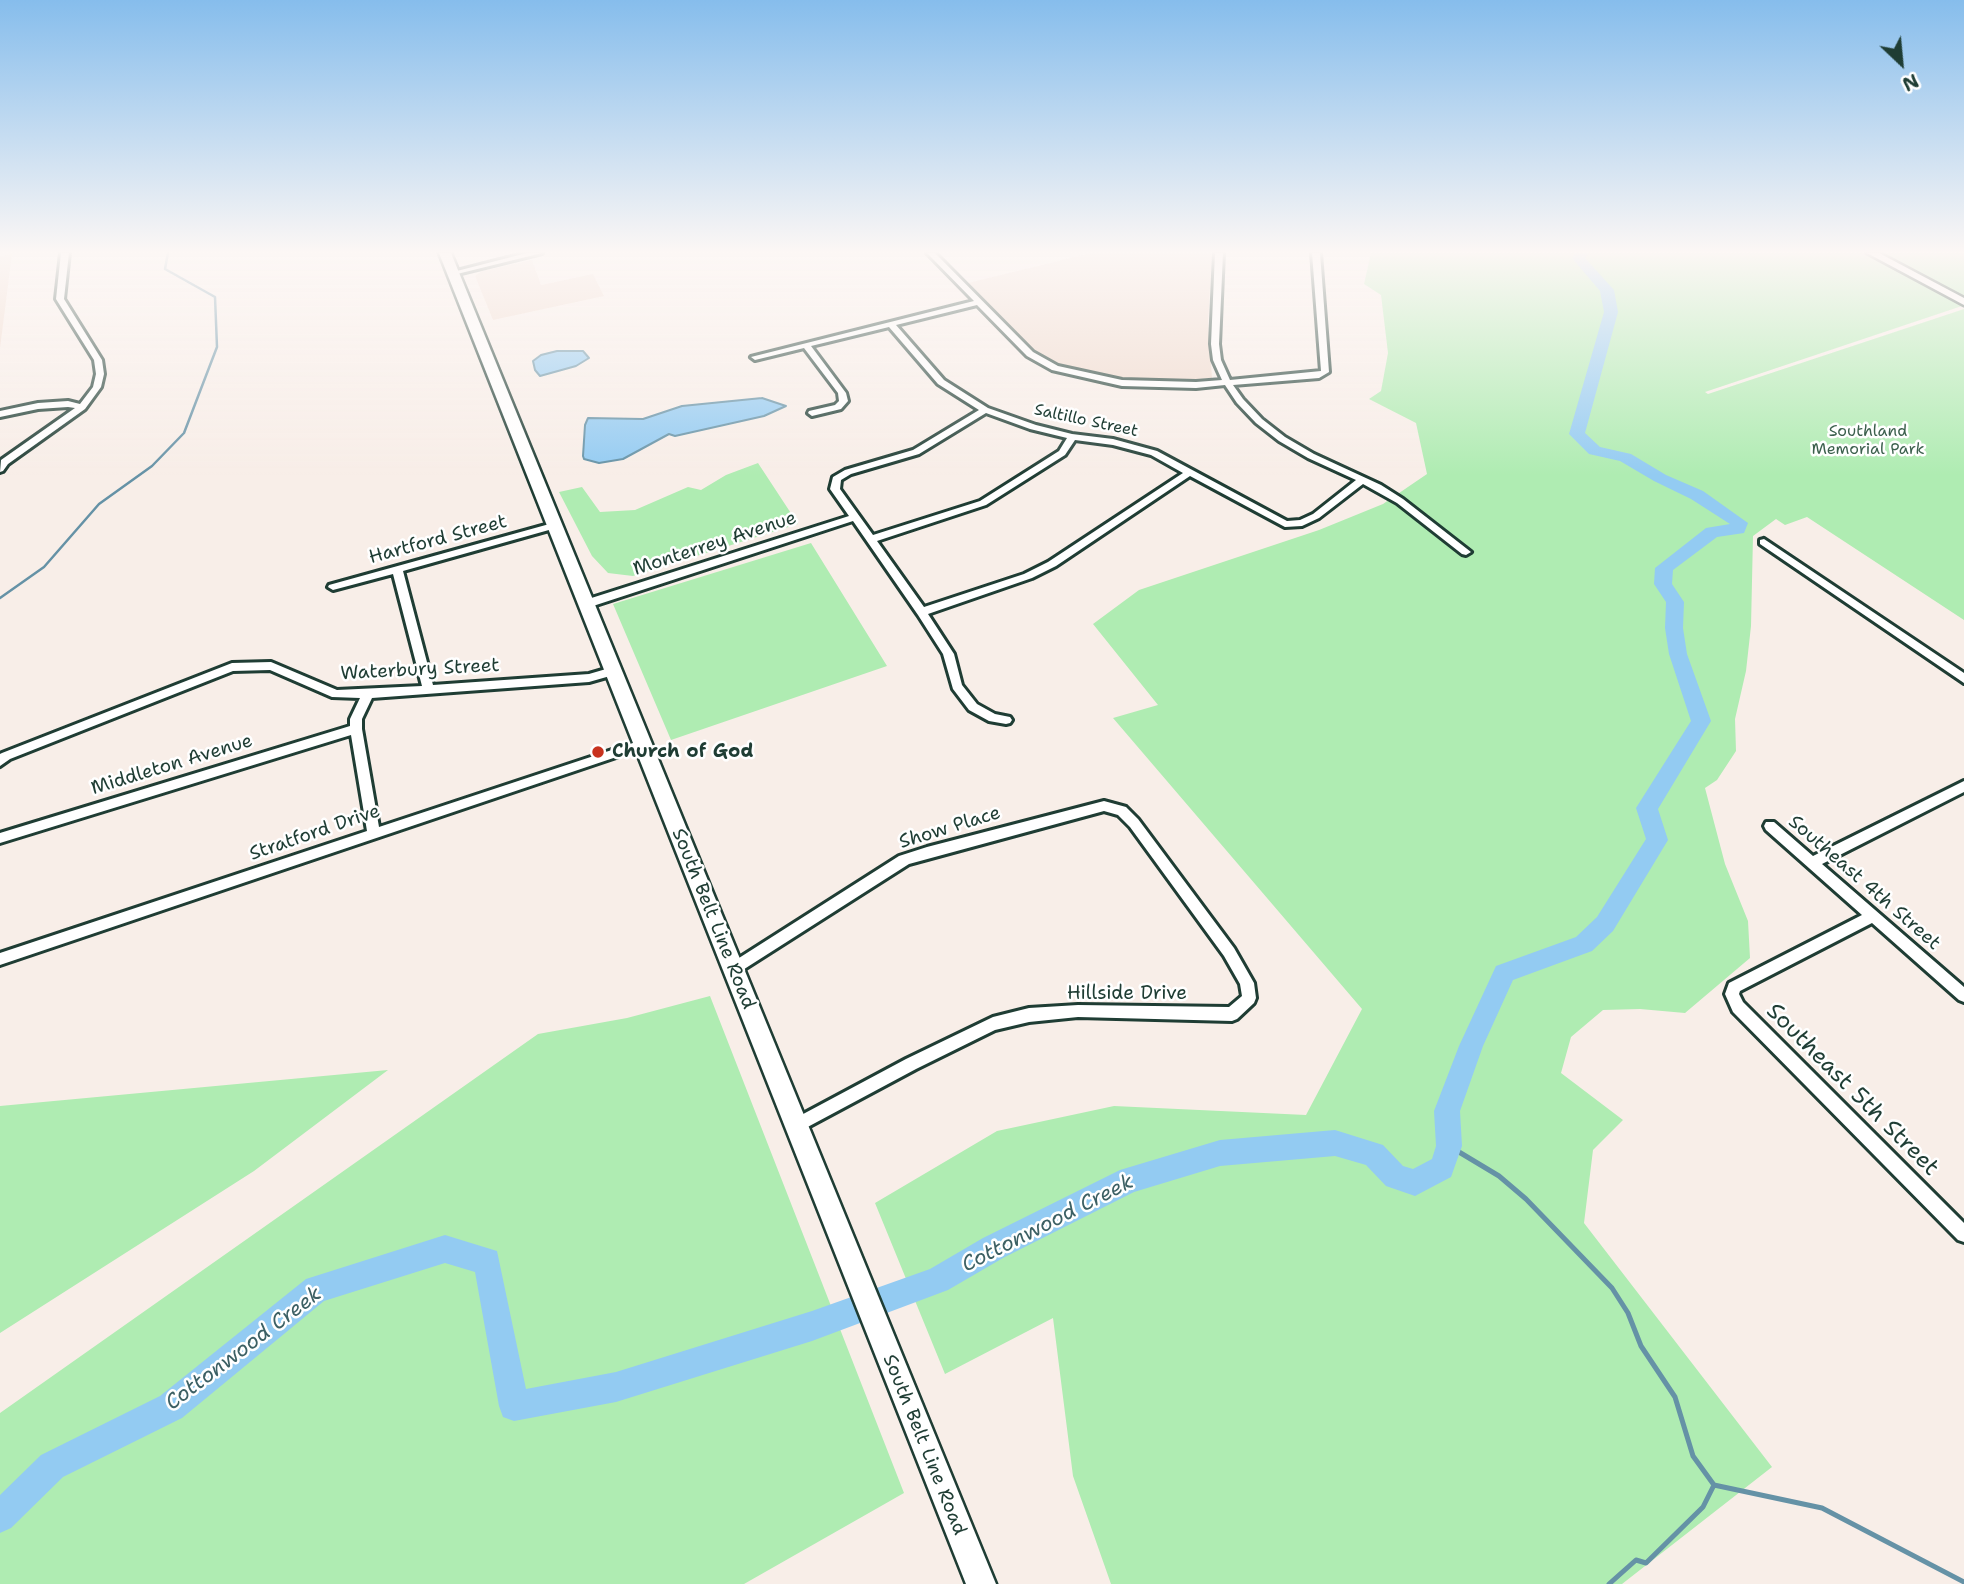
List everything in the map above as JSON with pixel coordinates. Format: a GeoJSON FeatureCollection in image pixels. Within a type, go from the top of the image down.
{"type":"FeatureCollection","features":[{"type":"Feature","properties":{"kind":"main road","name":"South Belt Line Road"},"geometry":{"type":"LineString","coordinates":[[474,327],[981,1584]]}},
{"type":"Feature","properties":{"kind":"street"},"geometry":{"type":"LineString","coordinates":[[0,468],[4,462],[82,407],[97,387],[100,374],[98,360],[77,327]]}},
{"type":"Feature","properties":{"kind":"street"},"geometry":{"type":"LineString","coordinates":[[755,357],[879,327]]}},
{"type":"Feature","properties":{"kind":"street","name":"Saltillo Street"},"geometry":{"type":"LineString","coordinates":[[894,327],[941,382],[985,410],[1072,437],[1136,447],[1154,453],[1285,524],[1302,523],[1316,516],[1362,480]]}},
{"type":"Feature","properties":{"kind":"street"},"geometry":{"type":"LineString","coordinates":[[1002,327],[1030,354],[1055,368],[1122,383],[1228,384],[1319,375],[1325,372],[1322,327]]}},
{"type":"Feature","properties":{"kind":"street"},"geometry":{"type":"LineString","coordinates":[[1216,327],[1217,360],[1228,384],[1259,421],[1282,439],[1400,501],[1466,552]]}},
{"type":"Feature","properties":{"kind":"street"},"geometry":{"type":"LineString","coordinates":[[806,345],[842,393],[844,401],[838,407],[811,413]]}},
{"type":"Feature","properties":{"kind":"street"},"geometry":{"type":"LineString","coordinates":[[0,414],[38,406],[68,404],[82,407]]}},
{"type":"Feature","properties":{"kind":"street"},"geometry":{"type":"LineString","coordinates":[[985,410],[916,452],[848,472],[836,480],[835,489],[922,612],[948,654],[957,687],[973,707],[993,718],[1006,720]]}},
{"type":"Feature","properties":{"kind":"street"},"geometry":{"type":"LineString","coordinates":[[872,540],[984,503],[1062,453],[1072,437]]}},
{"type":"Feature","properties":{"kind":"street"},"geometry":{"type":"LineString","coordinates":[[922,612],[1028,576],[1052,564],[1189,473]]}},
{"type":"Feature","properties":{"kind":"street","name":"Monterrey Avenue"},"geometry":{"type":"LineString","coordinates":[[586,604],[856,517]]}},
{"type":"Feature","properties":{"kind":"street","name":"Hartford Street"},"geometry":{"type":"LineString","coordinates":[[333,587],[553,526]]}},
{"type":"Feature","properties":{"kind":"street"},"geometry":{"type":"LineString","coordinates":[[1764,542],[1964,679]]}},
{"type":"Feature","properties":{"kind":"street"},"geometry":{"type":"LineString","coordinates":[[397,569],[428,689]]}},
{"type":"Feature","properties":{"kind":"street","name":"Waterbury Street"},"geometry":{"type":"LineString","coordinates":[[0,761],[6,756],[232,667],[271,666],[336,694],[589,678],[613,671]]}},
{"type":"Feature","properties":{"kind":"street"},"geometry":{"type":"LineString","coordinates":[[368,694],[356,719],[356,729],[374,834]]}},
{"type":"Feature","properties":{"kind":"street","name":"Middleton Avenue"},"geometry":{"type":"LineString","coordinates":[[0,838],[356,729]]}},
{"type":"Feature","properties":{"kind":"street","name":"Stratford Drive"},"geometry":{"type":"LineString","coordinates":[[0,959],[642,744]]}},
{"type":"Feature","properties":{"kind":"street"},"geometry":{"type":"LineString","coordinates":[[1812,863],[1961,792]]}},
{"type":"Feature","properties":{"kind":"street","name":"Show Place"},"geometry":{"type":"LineString","coordinates":[[733,969],[904,860],[1104,806],[1122,811]]}},
{"type":"Feature","properties":{"kind":"street","name":"Hillside Drive"},"geometry":{"type":"LineString","coordinates":[[797,1125],[993,1024],[1029,1015],[1078,1011],[1232,1014],[1241,1006],[1249,998],[1247,983],[1228,952],[1135,823],[1122,811]]}},
{"type":"Feature","properties":{"kind":"street","name":"Southeast 4th Street"},"geometry":{"type":"LineString","coordinates":[[1770,826],[1964,996]]}},
{"type":"Feature","properties":{"kind":"street","name":"Southeast 5th Street"},"geometry":{"type":"LineString","coordinates":[[1873,916],[1734,987],[1732,994],[1738,1007],[1964,1234]]}},
{"type":"Feature","properties":{"kind":"shaded area"},"geometry":{"type":"Polygon","coordinates":[[[1009,327],[1208,327],[1212,378],[1183,381],[1114,379],[1063,367],[1030,349],[1009,327]]]}},
{"type":"Feature","properties":{"kind":"green space","name":"Southland Memorial Park"},"geometry":{"type":"Polygon","coordinates":[[[1385,327],[1899,327],[1705,392],[1708,394],[1910,327],[1964,327],[1964,620],[1807,517],[1785,525],[1776,519],[1753,536],[1751,626],[1746,671],[1735,719],[1736,751],[1717,780],[1705,788],[1725,864],[1748,921],[1750,958],[1685,1013],[1640,1009],[1603,1010],[1571,1037],[1561,1073],[1623,1120],[1593,1150],[1584,1223],[1772,1467],[1622,1584],[1111,1584],[1073,1476],[1053,1318],[945,1374],[875,1203],[997,1131],[1114,1106],[1306,1115],[1362,1009],[1113,718],[1158,705],[1093,624],[1139,590],[1319,530],[1383,504],[1427,474],[1416,423],[1369,399],[1381,391],[1388,353],[1385,327]]]}},
{"type":"Feature","properties":{"kind":"green space"},"geometry":{"type":"Polygon","coordinates":[[[758,463],[798,524],[633,576],[608,573],[592,556],[559,492],[582,487],[600,512],[635,510],[688,487],[701,490],[726,475],[758,463]]]}},
{"type":"Feature","properties":{"kind":"green space"},"geometry":{"type":"Polygon","coordinates":[[[811,543],[887,666],[671,740],[613,604],[811,543]]]}},
{"type":"Feature","properties":{"kind":"green space"},"geometry":{"type":"Polygon","coordinates":[[[710,996],[904,1493],[744,1584],[0,1584],[0,1413],[538,1034],[627,1018],[710,996]]]}},
{"type":"Feature","properties":{"kind":"green space"},"geometry":{"type":"Polygon","coordinates":[[[388,1070],[254,1171],[0,1333],[0,1106],[388,1070]]]}},
{"type":"Feature","properties":{"kind":"water"},"geometry":{"type":"Polygon","coordinates":[[[557,351],[583,351],[589,358],[576,366],[540,376],[533,361],[541,355],[557,351]]]}},
{"type":"Feature","properties":{"kind":"water"},"geometry":{"type":"Polygon","coordinates":[[[762,398],[786,406],[764,416],[675,436],[669,434],[623,459],[599,463],[584,459],[583,456],[588,418],[643,419],[682,406],[762,398]]]}},
{"type":"Feature","properties":{"kind":"waterway"},"geometry":{"type":"LineString","coordinates":[[0,598],[44,567],[99,504],[152,466],[184,433],[217,347],[216,327]]}},
{"type":"Feature","properties":{"kind":"waterway","name":"Cottonwood Creek"},"geometry":{"type":"LineString","coordinates":[[0,1517],[52,1466],[171,1407],[316,1289],[445,1249],[487,1261],[514,1406],[616,1387],[812,1326],[938,1280],[993,1248],[1130,1180],[1220,1153],[1335,1143],[1374,1154],[1395,1177],[1415,1183],[1442,1168],[1449,1146],[1447,1111],[1471,1046],[1504,973],[1584,944],[1605,924],[1657,840],[1647,808],[1701,721],[1678,654],[1674,628],[1675,602],[1663,584],[1664,568],[1712,532],[1738,529],[1740,523],[1697,495],[1660,478],[1625,457],[1595,451],[1577,434],[1607,327]]}},
{"type":"Feature","properties":{"kind":"waterway"},"geometry":{"type":"LineString","coordinates":[[1449,1146],[1499,1176],[1526,1199],[1612,1288],[1628,1313],[1641,1346],[1675,1397],[1693,1456],[1714,1485]]}},
{"type":"Feature","properties":{"kind":"waterway"},"geometry":{"type":"LineString","coordinates":[[1609,1584],[1636,1560],[1646,1563],[1703,1507],[1714,1485]]}},
{"type":"Feature","properties":{"kind":"waterway"},"geometry":{"type":"LineString","coordinates":[[1714,1485],[1822,1508],[1964,1582]]}},
{"type":"Feature","properties":{"kind":"place","name":"Church of God"},"geometry":{"type":"Point","coordinates":[598,752]}}]}
